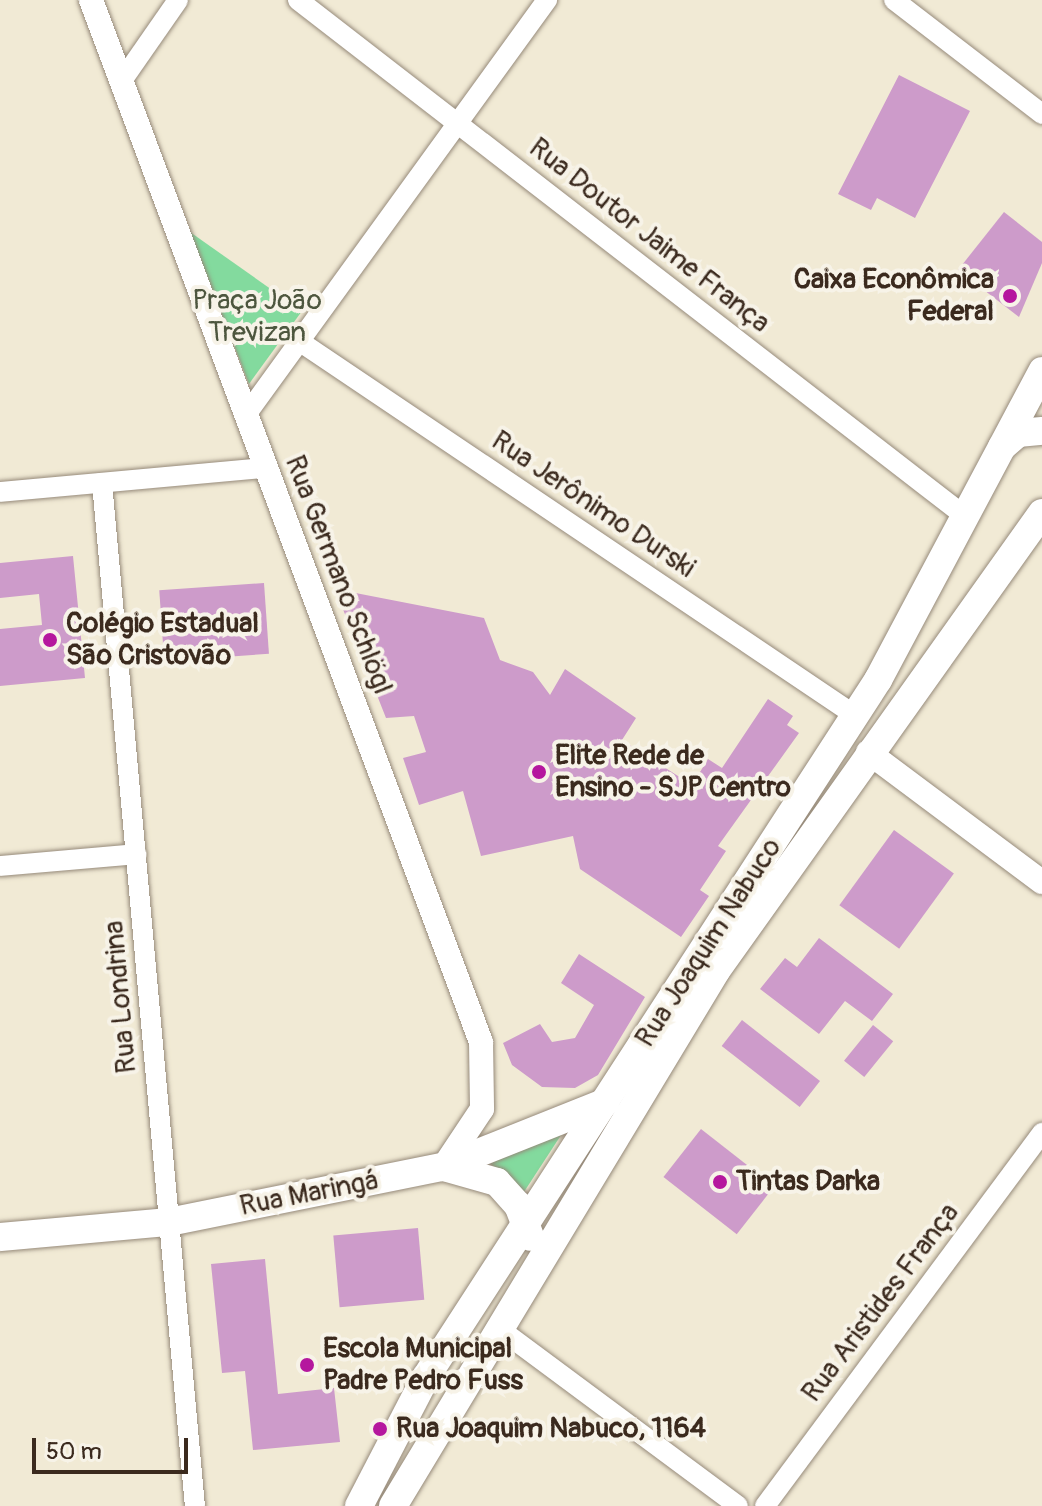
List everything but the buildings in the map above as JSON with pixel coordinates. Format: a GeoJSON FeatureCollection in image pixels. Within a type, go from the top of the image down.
{"type":"FeatureCollection","features":[{"type":"Feature","properties":{"kind":"main road","name":"Rua Joaquim Nabuco"},"geometry":{"type":"LineString","coordinates":[[359,1506],[426,1377],[856,716],[1042,371]]}},
{"type":"Feature","properties":{"kind":"main road"},"geometry":{"type":"LineString","coordinates":[[1002,447],[1018,433],[1042,431]]}},
{"type":"Feature","properties":{"kind":"main road","name":"Rua Joaquim Nabuco"},"geometry":{"type":"LineString","coordinates":[[393,1506],[497,1327],[716,971],[868,752],[1042,513]]}},
{"type":"Feature","properties":{"kind":"main road","name":"Rua Maringá"},"geometry":{"type":"LineString","coordinates":[[0,1237],[169,1222],[443,1167],[606,1102]]}},
{"type":"Feature","properties":{"kind":"main road"},"geometry":{"type":"LineString","coordinates":[[443,1167],[497,1182],[527,1221],[528,1276]]}},
{"type":"Feature","properties":{"kind":"street","name":"Rua Germano Schlögl"},"geometry":{"type":"LineString","coordinates":[[91,0],[481,1042],[482,1109],[443,1167]]}},
{"type":"Feature","properties":{"kind":"street"},"geometry":{"type":"LineString","coordinates":[[121,82],[178,0]]}},
{"type":"Feature","properties":{"kind":"street","name":"Rua Doutor Jaime França"},"geometry":{"type":"LineString","coordinates":[[298,0],[966,517]]}},
{"type":"Feature","properties":{"kind":"street"},"geometry":{"type":"LineString","coordinates":[[246,415],[547,0]]}},
{"type":"Feature","properties":{"kind":"street"},"geometry":{"type":"LineString","coordinates":[[894,0],[1042,114]]}},
{"type":"Feature","properties":{"kind":"street","name":"Rua Jerônimo Durski"},"geometry":{"type":"LineString","coordinates":[[299,341],[856,716]]}},
{"type":"Feature","properties":{"kind":"street"},"geometry":{"type":"LineString","coordinates":[[0,492],[266,468]]}},
{"type":"Feature","properties":{"kind":"street","name":"Rua Londrina"},"geometry":{"type":"LineString","coordinates":[[102,483],[195,1506]]}},
{"type":"Feature","properties":{"kind":"street"},"geometry":{"type":"LineString","coordinates":[[868,752],[1042,882]]}},
{"type":"Feature","properties":{"kind":"street"},"geometry":{"type":"LineString","coordinates":[[0,866],[136,854]]}},
{"type":"Feature","properties":{"kind":"street","name":"Rua Aristides França"},"geometry":{"type":"LineString","coordinates":[[765,1506],[1042,1133]]}},
{"type":"Feature","properties":{"kind":"street"},"geometry":{"type":"LineString","coordinates":[[497,1327],[738,1506]]}},
{"type":"Feature","properties":{"kind":"green space","name":"Praça João Trevizan"},"geometry":{"type":"Polygon","coordinates":[[[190,232],[302,311],[249,384],[190,232]]]}},
{"type":"Feature","properties":{"kind":"green space"},"geometry":{"type":"Polygon","coordinates":[[[565,1129],[522,1195],[486,1159],[565,1129]]]}},
{"type":"Feature","properties":{"kind":"place","name":"Caixa Econômica Federal"},"geometry":{"type":"Point","coordinates":[1010,296]}},
{"type":"Feature","properties":{"kind":"place","name":"Colégio Estadual São Cristovão"},"geometry":{"type":"Point","coordinates":[50,640]}},
{"type":"Feature","properties":{"kind":"place","name":"Elite Rede de Ensino - SJP Centro"},"geometry":{"type":"Point","coordinates":[539,772]}},
{"type":"Feature","properties":{"kind":"place","name":"Tintas Darka"},"geometry":{"type":"Point","coordinates":[720,1182]}},
{"type":"Feature","properties":{"kind":"place","name":"Escola Municipal Padre Pedro Fuss"},"geometry":{"type":"Point","coordinates":[307,1365]}},
{"type":"Feature","properties":{"kind":"place","name":"Rua Joaquim Nabuco, 1164"},"geometry":{"type":"Point","coordinates":[380,1429]}}]}
